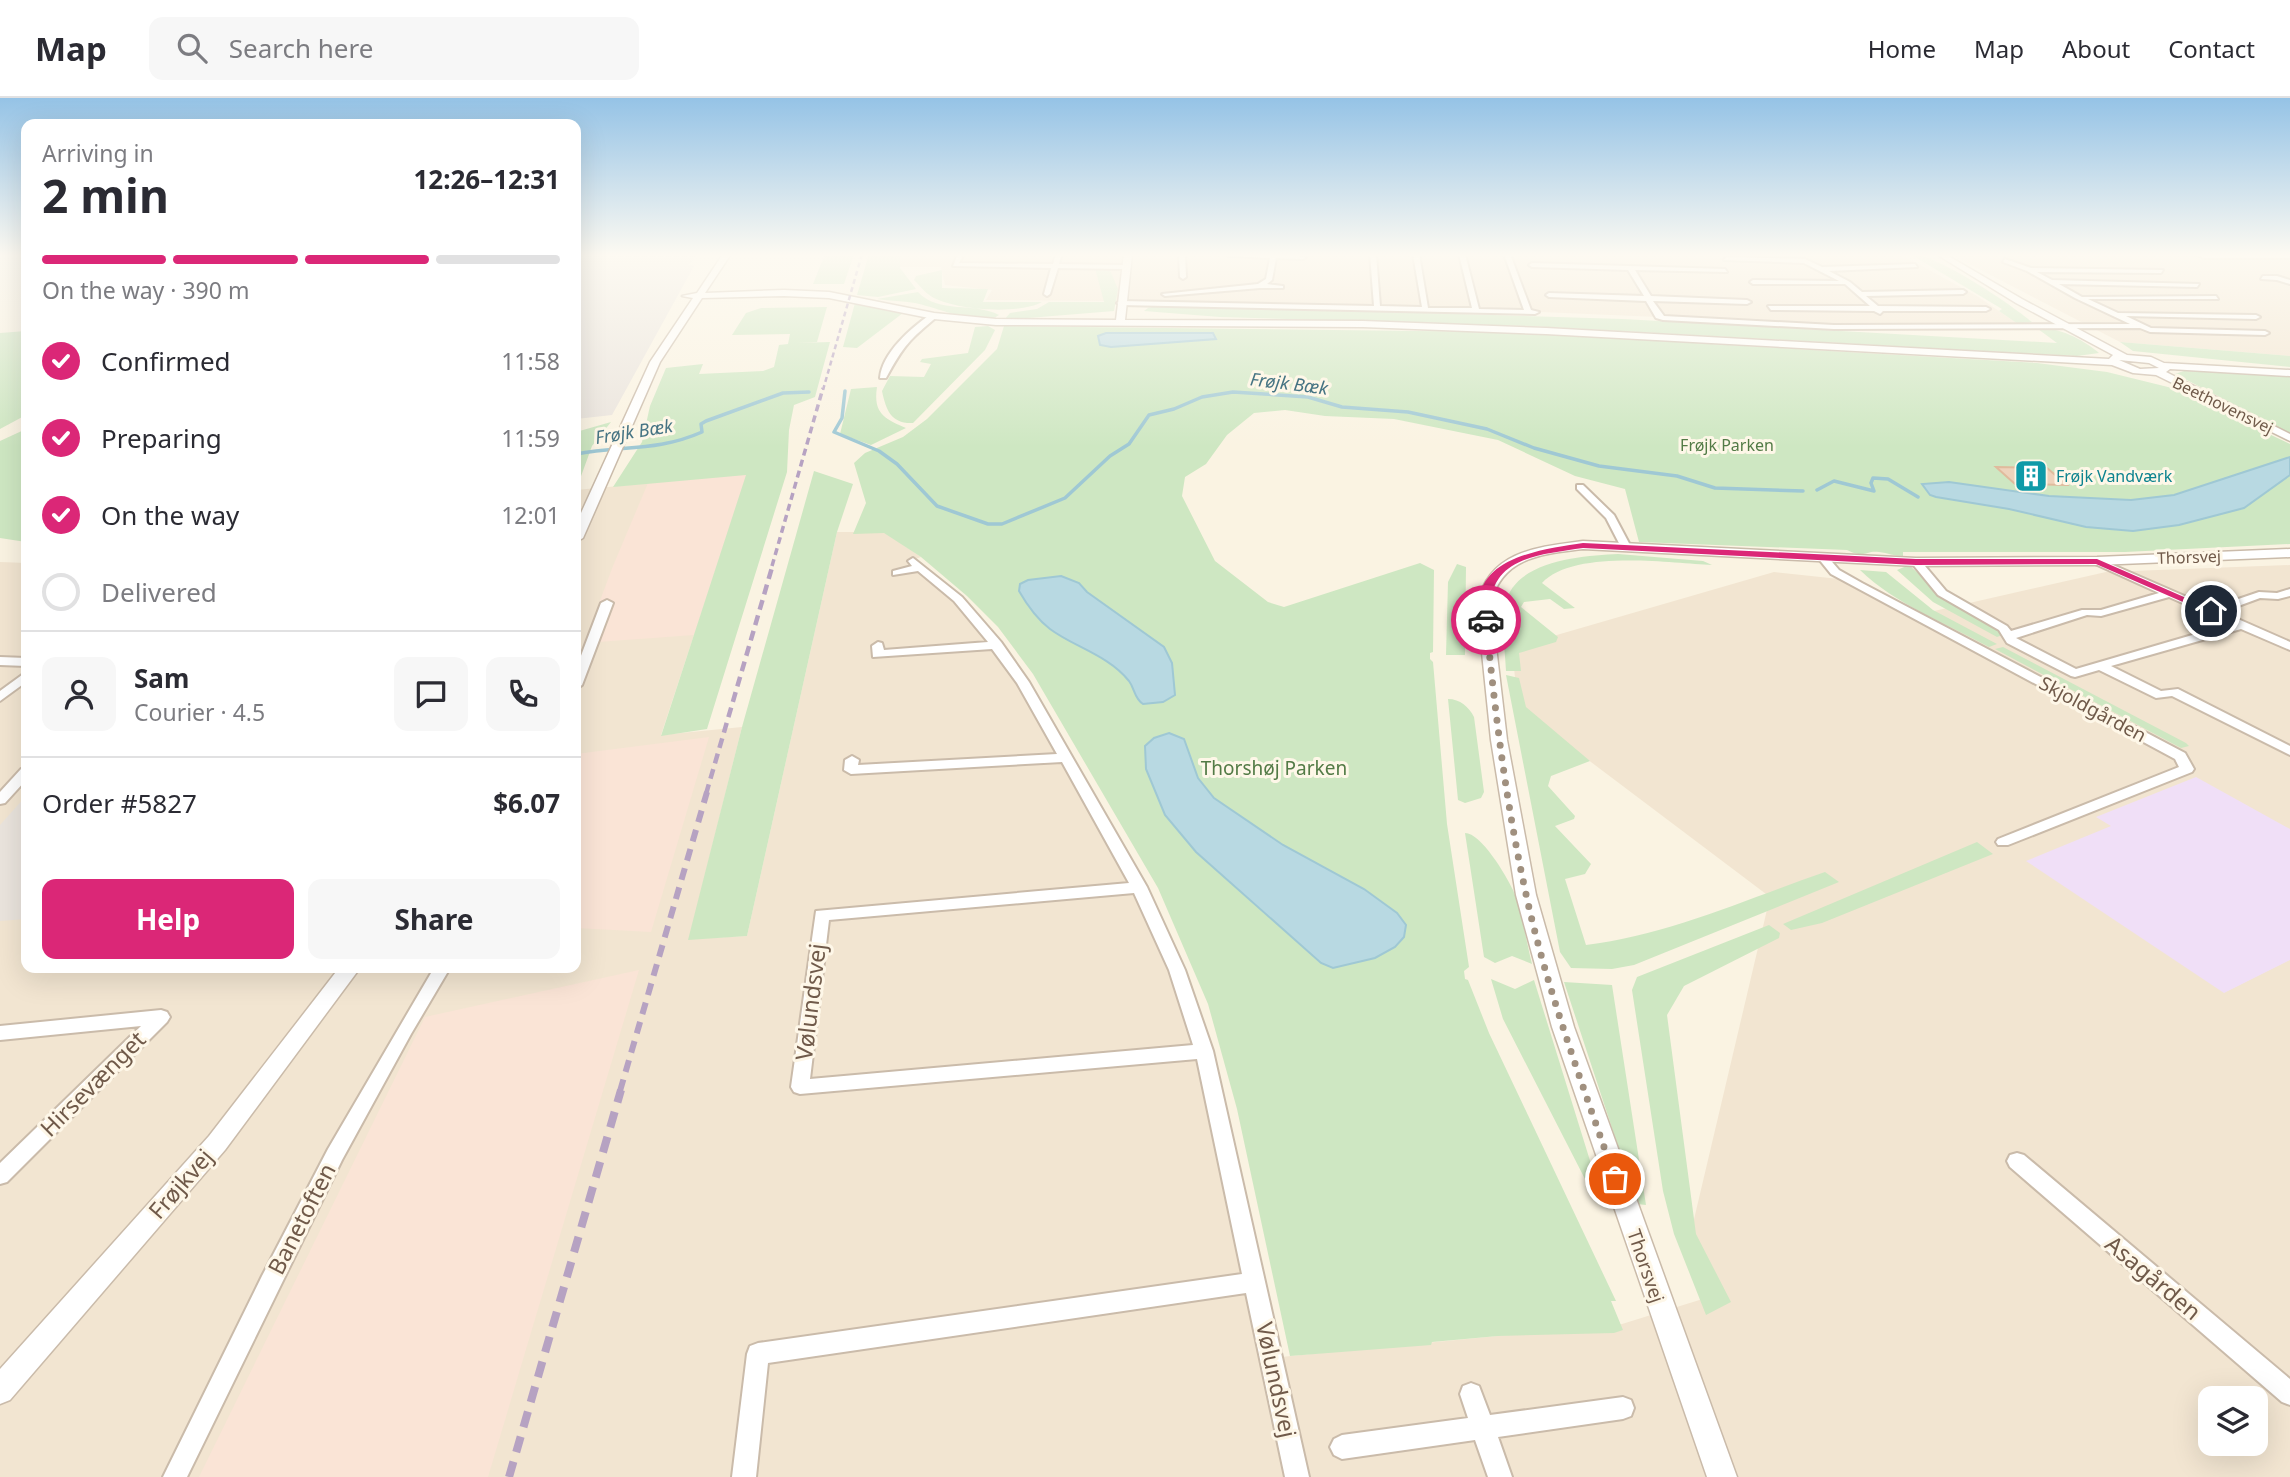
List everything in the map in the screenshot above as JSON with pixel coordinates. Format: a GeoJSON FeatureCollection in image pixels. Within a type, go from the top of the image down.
{"type":"FeatureCollection","features":[{"type":"Feature","properties":{"kind":"street"},"geometry":{"type":"LineString","coordinates":[[655,362],[657,349],[674,318]]}},
{"type":"Feature","properties":{"kind":"street"},"geometry":{"type":"LineString","coordinates":[[581,527],[655,362],[684,318]]}},
{"type":"Feature","properties":{"kind":"street"},"geometry":{"type":"LineString","coordinates":[[883,376],[896,351],[915,327],[930,318]]}},
{"type":"Feature","properties":{"kind":"street"},"geometry":{"type":"LineString","coordinates":[[955,318],[996,323],[1350,324],[1533,330],[2114,362],[2132,370],[2290,373]]}},
{"type":"Feature","properties":{"kind":"street"},"geometry":{"type":"LineString","coordinates":[[1120,318],[1120,323]]}},
{"type":"Feature","properties":{"kind":"street"},"geometry":{"type":"LineString","coordinates":[[1669,318],[1808,326],[2141,326]]}},
{"type":"Feature","properties":{"kind":"street"},"geometry":{"type":"LineString","coordinates":[[1888,318],[1897,326]]}},
{"type":"Feature","properties":{"kind":"street"},"geometry":{"type":"LineString","coordinates":[[2052,318],[2124,357]]}},
{"type":"Feature","properties":{"kind":"street"},"geometry":{"type":"LineString","coordinates":[[2126,318],[2150,330],[2265,333]]}},
{"type":"Feature","properties":{"kind":"street"},"geometry":{"type":"LineString","coordinates":[[2114,362],[2115,358],[2142,358],[2160,369]]}},
{"type":"Feature","properties":{"kind":"street","name":"Beethovensvej"},"geometry":{"type":"LineString","coordinates":[[2160,369],[2290,438]]}},
{"type":"Feature","properties":{"kind":"street"},"geometry":{"type":"LineString","coordinates":[[1580,487],[1610,517],[1626,547]]}},
{"type":"Feature","properties":{"kind":"street","name":"Thorsvej"},"geometry":{"type":"LineString","coordinates":[[1722,1477],[1650,1280],[1563,1027],[1526,895],[1499,740],[1484,604],[1489,584],[1506,565],[1531,554],[1583,545],[1916,562],[2097,561],[2290,553]]}},
{"type":"Feature","properties":{"kind":"street","name":"Skjoldgården"},"geometry":{"type":"LineString","coordinates":[[1823,558],[1835,572],[1849,580],[2180,755],[2187,769],[2003,842]]}},
{"type":"Feature","properties":{"kind":"street"},"geometry":{"type":"LineString","coordinates":[[2097,561],[2290,646]]}},
{"type":"Feature","properties":{"kind":"street"},"geometry":{"type":"LineString","coordinates":[[1916,562],[1942,593],[2003,628],[2011,640],[2075,673],[2239,625]]}},
{"type":"Feature","properties":{"kind":"street","name":"Vølundsvej"},"geometry":{"type":"LineString","coordinates":[[897,573],[916,564],[958,599],[997,645],[1023,682],[1139,887],[1177,970],[1204,1051],[1297,1477]]}},
{"type":"Feature","properties":{"kind":"street"},"geometry":{"type":"LineString","coordinates":[[2211,611],[2259,595],[2278,596],[2290,592]]}},
{"type":"Feature","properties":{"kind":"street"},"geometry":{"type":"LineString","coordinates":[[2009,636],[2086,612],[2101,613],[2170,593]]}},
{"type":"Feature","properties":{"kind":"street"},"geometry":{"type":"LineString","coordinates":[[581,672],[607,603]]}},
{"type":"Feature","properties":{"kind":"street"},"geometry":{"type":"LineString","coordinates":[[878,646],[877,654],[997,645]]}},
{"type":"Feature","properties":{"kind":"street"},"geometry":{"type":"LineString","coordinates":[[0,661],[20,662]]}},
{"type":"Feature","properties":{"kind":"street"},"geometry":{"type":"LineString","coordinates":[[2100,666],[2160,695],[2174,692],[2290,751]]}},
{"type":"Feature","properties":{"kind":"street"},"geometry":{"type":"LineString","coordinates":[[0,697],[21,680]]}},
{"type":"Feature","properties":{"kind":"street"},"geometry":{"type":"LineString","coordinates":[[852,760],[851,770],[1066,758]]}},
{"type":"Feature","properties":{"kind":"street"},"geometry":{"type":"LineString","coordinates":[[0,800],[21,777]]}},
{"type":"Feature","properties":{"kind":"street","name":"Vølundsvej"},"geometry":{"type":"LineString","coordinates":[[1139,887],[822,915],[800,1087],[1204,1051]]}},
{"type":"Feature","properties":{"kind":"street","name":"Frøjkvej"},"geometry":{"type":"LineString","coordinates":[[0,1390],[217,1143],[346,973]]}},
{"type":"Feature","properties":{"kind":"street","name":"Banetoften"},"geometry":{"type":"LineString","coordinates":[[175,1477],[308,1204],[393,1046],[439,973]]}},
{"type":"Feature","properties":{"kind":"street","name":"Hirsevænget"},"geometry":{"type":"LineString","coordinates":[[0,1033],[161,1017],[0,1176]]}},
{"type":"Feature","properties":{"kind":"street","name":"Asagården"},"geometry":{"type":"LineString","coordinates":[[2017,1161],[2290,1394]]}},
{"type":"Feature","properties":{"kind":"street"},"geometry":{"type":"LineString","coordinates":[[744,1477],[758,1354],[1256,1282]]}},
{"type":"Feature","properties":{"kind":"street"},"geometry":{"type":"LineString","coordinates":[[1471,1394],[1500,1477]]}},
{"type":"Feature","properties":{"kind":"street"},"geometry":{"type":"LineString","coordinates":[[1342,1447],[1623,1408]]}},
{"type":"Feature","properties":{"kind":"shaded area"},"geometry":{"type":"Polygon","coordinates":[[[581,318],[665,318],[612,415],[581,418],[581,318]]]}},
{"type":"Feature","properties":{"kind":"shaded area"},"geometry":{"type":"Polygon","coordinates":[[[1690,318],[2010,318],[2018,324],[1799,323],[1690,318]]]}},
{"type":"Feature","properties":{"kind":"shaded area"},"geometry":{"type":"Polygon","coordinates":[[[2074,318],[2290,318],[2290,356],[2120,342],[2074,318]]]}},
{"type":"Feature","properties":{"kind":"shaded area"},"geometry":{"type":"Polygon","coordinates":[[[747,474],[661,735],[742,727],[689,939],[747,936],[837,532],[884,532],[921,557],[906,562],[966,601],[1008,649],[1155,904],[1202,1016],[1281,1357],[1622,1324],[1722,1293],[1691,1232],[1770,897],[1518,707],[1512,648],[1774,572],[1858,581],[1921,614],[2106,572],[2290,565],[2290,1477],[0,1477],[0,562],[21,563],[21,973],[581,973],[581,490],[747,474]]]}},
{"type":"Feature","properties":{"kind":"shaded area"},"geometry":{"type":"Polygon","coordinates":[[[747,474],[694,635],[584,643],[648,483],[747,474]]]}},
{"type":"Feature","properties":{"kind":"shaded area"},"geometry":{"type":"Polygon","coordinates":[[[709,737],[651,932],[581,928],[581,753],[709,737]]]}},
{"type":"Feature","properties":{"kind":"shaded area"},"geometry":{"type":"Polygon","coordinates":[[[2196,777],[2290,829],[2290,960],[2224,993],[2026,861],[2111,826],[2096,817],[2196,777]]]}},
{"type":"Feature","properties":{"kind":"shaded area"},"geometry":{"type":"Polygon","coordinates":[[[21,802],[21,919],[0,921],[0,825],[21,802]]]}},
{"type":"Feature","properties":{"kind":"shaded area"},"geometry":{"type":"Polygon","coordinates":[[[639,970],[488,1477],[199,1477],[425,1017],[639,970]]]}},
{"type":"Feature","properties":{"kind":"green space"},"geometry":{"type":"Polygon","coordinates":[[[743,318],[824,318],[817,342],[797,343],[830,342],[815,397],[794,405],[789,430],[787,472],[707,729],[661,736],[746,475],[613,487],[642,442],[650,406],[666,368],[703,364],[699,374],[763,371],[774,367],[779,345],[788,344],[790,334],[732,335],[743,318]]]}},
{"type":"Feature","properties":{"kind":"green space"},"geometry":{"type":"Polygon","coordinates":[[[851,318],[896,318],[857,348],[843,347],[851,318]]]}},
{"type":"Feature","properties":{"kind":"green space"},"geometry":{"type":"Polygon","coordinates":[[[1267,318],[1623,319],[2057,343],[2038,329],[2046,329],[2071,335],[2099,353],[2077,356],[1530,326],[1267,318]]]}},
{"type":"Feature","properties":{"kind":"green space"},"geometry":{"type":"Polygon","coordinates":[[[2010,318],[2027,318],[2032,322],[2018,324],[2010,318]]]}},
{"type":"Feature","properties":{"kind":"green space"},"geometry":{"type":"Polygon","coordinates":[[[988,326],[995,330],[985,350],[913,423],[899,421],[891,414],[882,391],[890,376],[924,377],[931,364],[920,362],[922,359],[968,353],[975,327],[988,326]]]}},
{"type":"Feature","properties":{"kind":"green space"},"geometry":{"type":"Polygon","coordinates":[[[1004,326],[1504,332],[2037,363],[2107,372],[2172,388],[2290,444],[2290,544],[2125,552],[1903,552],[1903,556],[1875,552],[1858,554],[1847,550],[1639,542],[1625,489],[1575,476],[1498,440],[1394,419],[1325,416],[1285,410],[1254,413],[1227,435],[1206,464],[1185,477],[1182,496],[1215,561],[1268,602],[1284,607],[1420,563],[1434,570],[1433,652],[1430,653],[1430,659],[1433,662],[1447,824],[1469,967],[1464,971],[1465,979],[1468,980],[1489,1033],[1616,1301],[1611,1301],[1623,1330],[1614,1333],[1498,1336],[1432,1342],[1431,1345],[1290,1356],[1237,1109],[1208,1004],[1158,888],[1033,674],[998,627],[921,557],[884,533],[853,534],[866,503],[854,463],[865,453],[903,437],[927,419],[997,349],[1004,326]]]}},
{"type":"Feature","properties":{"kind":"green space"},"geometry":{"type":"Polygon","coordinates":[[[21,331],[21,418],[0,429],[0,333],[21,331]]]}},
{"type":"Feature","properties":{"kind":"green space"},"geometry":{"type":"Polygon","coordinates":[[[2120,342],[2290,356],[2290,367],[2133,351],[2120,342]]]}},
{"type":"Feature","properties":{"kind":"green space"},"geometry":{"type":"Polygon","coordinates":[[[2184,371],[2290,375],[2290,433],[2175,374],[2184,371]]]}},
{"type":"Feature","properties":{"kind":"green space"},"geometry":{"type":"Polygon","coordinates":[[[877,387],[877,403],[882,414],[906,428],[871,445],[840,434],[851,389],[877,387]]]}},
{"type":"Feature","properties":{"kind":"green space"},"geometry":{"type":"Polygon","coordinates":[[[611,422],[592,446],[581,476],[581,431],[611,422]]]}},
{"type":"Feature","properties":{"kind":"green space"},"geometry":{"type":"Polygon","coordinates":[[[21,431],[21,541],[0,538],[0,441],[21,431]]]}},
{"type":"Feature","properties":{"kind":"green space"},"geometry":{"type":"Polygon","coordinates":[[[814,471],[853,484],[837,532],[747,936],[688,940],[742,727],[814,471]]]}},
{"type":"Feature","properties":{"kind":"green space"},"geometry":{"type":"Polygon","coordinates":[[[1618,554],[1703,561],[1712,565],[1623,560],[1598,562],[1556,572],[1542,583],[1575,608],[1564,609],[1550,599],[1524,602],[1521,607],[1558,637],[1556,642],[1519,653],[1521,671],[1506,671],[1503,629],[1505,605],[1511,590],[1521,578],[1551,563],[1586,556],[1618,554]]]}},
{"type":"Feature","properties":{"kind":"green space"},"geometry":{"type":"Polygon","coordinates":[[[1457,564],[1466,567],[1465,655],[1446,655],[1448,582],[1457,564]]]}},
{"type":"Feature","properties":{"kind":"green space"},"geometry":{"type":"Polygon","coordinates":[[[1909,565],[1953,605],[2005,634],[1997,637],[1933,602],[1897,570],[1909,565]]]}},
{"type":"Feature","properties":{"kind":"green space"},"geometry":{"type":"Polygon","coordinates":[[[1860,570],[1886,572],[1933,610],[1997,644],[1989,647],[1922,613],[1889,593],[1860,570]]]}},
{"type":"Feature","properties":{"kind":"green space"},"geometry":{"type":"Polygon","coordinates":[[[2003,647],[2189,746],[2181,748],[1995,649],[2003,647]]]}},
{"type":"Feature","properties":{"kind":"green space"},"geometry":{"type":"Polygon","coordinates":[[[1506,675],[1519,678],[1526,707],[1590,761],[1551,776],[1548,786],[1575,816],[1574,819],[1555,826],[1591,864],[1585,874],[1565,879],[1586,945],[1677,925],[1825,872],[1839,882],[1634,965],[1612,969],[1571,968],[1560,952],[1506,675]]]}},
{"type":"Feature","properties":{"kind":"green space"},"geometry":{"type":"Polygon","coordinates":[[[1448,699],[1464,704],[1474,717],[1484,792],[1481,798],[1465,803],[1458,800],[1448,699]]]}},
{"type":"Feature","properties":{"kind":"green space"},"geometry":{"type":"Polygon","coordinates":[[[1465,833],[1485,847],[1510,883],[1519,907],[1532,964],[1512,956],[1495,963],[1484,957],[1465,833]]]}},
{"type":"Feature","properties":{"kind":"green space"},"geometry":{"type":"Polygon","coordinates":[[[1977,842],[1993,854],[1822,923],[1791,930],[1783,924],[1977,842]]]}},
{"type":"Feature","properties":{"kind":"green space"},"geometry":{"type":"Polygon","coordinates":[[[1769,925],[1780,933],[1779,938],[1684,986],[1667,1015],[1696,1234],[1731,1302],[1706,1315],[1674,1234],[1663,1191],[1632,990],[1637,977],[1769,925]]]}},
{"type":"Feature","properties":{"kind":"green space"},"geometry":{"type":"Polygon","coordinates":[[[1491,979],[1515,989],[1534,980],[1596,1180],[1586,1181],[1503,1019],[1491,979]]]}},
{"type":"Feature","properties":{"kind":"green space"},"geometry":{"type":"Polygon","coordinates":[[[1564,982],[1612,985],[1646,1205],[1637,1204],[1564,982]]]}},
{"type":"Feature","properties":{"kind":"water"},"geometry":{"type":"Polygon","coordinates":[[[1106,333],[1213,333],[1216,339],[1111,347],[1100,345],[1098,336],[1106,333]]]}},
{"type":"Feature","properties":{"kind":"water"},"geometry":{"type":"Polygon","coordinates":[[[2290,457],[2290,475],[2244,508],[2179,525],[2133,531],[2086,527],[2009,509],[1936,497],[1930,495],[1922,484],[1949,482],[2049,496],[2131,500],[2174,495],[2290,457]]]}},
{"type":"Feature","properties":{"kind":"water"},"geometry":{"type":"Polygon","coordinates":[[[1061,576],[1079,583],[1087,592],[1164,647],[1172,663],[1175,695],[1163,702],[1143,704],[1121,672],[1059,635],[1041,621],[1019,591],[1020,584],[1028,580],[1061,576]]]}},
{"type":"Feature","properties":{"kind":"water"},"geometry":{"type":"Polygon","coordinates":[[[1169,733],[1184,739],[1198,778],[1214,798],[1283,845],[1364,889],[1397,913],[1406,925],[1404,937],[1395,947],[1375,958],[1333,968],[1321,963],[1196,852],[1165,815],[1146,769],[1145,746],[1154,738],[1169,733]]]}},
{"type":"Feature","properties":{"kind":"building","name":"Frøjk Vandværk"},"geometry":{"type":"Polygon","coordinates":[[[1996,467],[2047,468],[2067,485],[2015,484],[1996,467]]]}},
{"type":"Feature","properties":{"kind":"waterway","name":"Frøjk Bæk"},"geometry":{"type":"LineString","coordinates":[[845,391],[842,418],[834,432],[879,451],[897,464],[937,506],[988,524],[1002,524],[1065,498],[1110,456],[1129,444],[1149,415],[1174,409],[1202,397],[1233,392],[1308,397],[1342,407],[1408,412],[1487,429],[1534,448],[1599,466],[1677,476],[1715,488],[1803,491]]}},
{"type":"Feature","properties":{"kind":"waterway","name":"Frøjk Bæk"},"geometry":{"type":"LineString","coordinates":[[581,453],[670,443],[702,432],[701,424],[706,421],[783,393],[809,392]]}},
{"type":"Feature","properties":{"kind":"waterway","name":"Frøjk Bæk"},"geometry":{"type":"LineString","coordinates":[[1817,490],[1834,481],[1874,491],[1871,483],[1873,478],[1888,479],[1918,497]]}},
{"type":"Feature","properties":{"kind":"railway"},"geometry":{"type":"LineString","coordinates":[[823,390],[844,318]]}},
{"type":"Feature","properties":{"kind":"railway"},"geometry":{"type":"LineString","coordinates":[[772,566],[823,388]]}},
{"type":"Feature","properties":{"kind":"railway"},"geometry":{"type":"LineString","coordinates":[[706,794],[773,564]]}},
{"type":"Feature","properties":{"kind":"railway"},"geometry":{"type":"LineString","coordinates":[[620,1091],[707,792]]}},
{"type":"Feature","properties":{"kind":"railway"},"geometry":{"type":"LineString","coordinates":[[509,1477],[621,1090]]}},
{"type":"Feature","properties":{"kind":"way so far"},"geometry":{"type":"LineString","coordinates":[[1486,620],[1499,740],[1526,895],[1563,1027],[1615,1179]]}},
{"type":"Feature","properties":{"kind":"place","name":"Frøjk Vandværk"},"geometry":{"type":"Point","coordinates":[2031,476]}},
{"type":"Feature","properties":{"kind":"route"},"geometry":{"type":"LineString","coordinates":[[1486,620],[1484,604],[1489,584],[1506,565],[1531,554],[1583,545],[1916,562],[2097,561],[2211,611]]}},
{"type":"Feature","properties":{"kind":"park label","name":"Frøjk Parken"},"geometry":{"type":"Point","coordinates":[1727,445]}},
{"type":"Feature","properties":{"kind":"park label","name":"Thorshøj Parken"},"geometry":{"type":"Point","coordinates":[1274,768]}}]}
